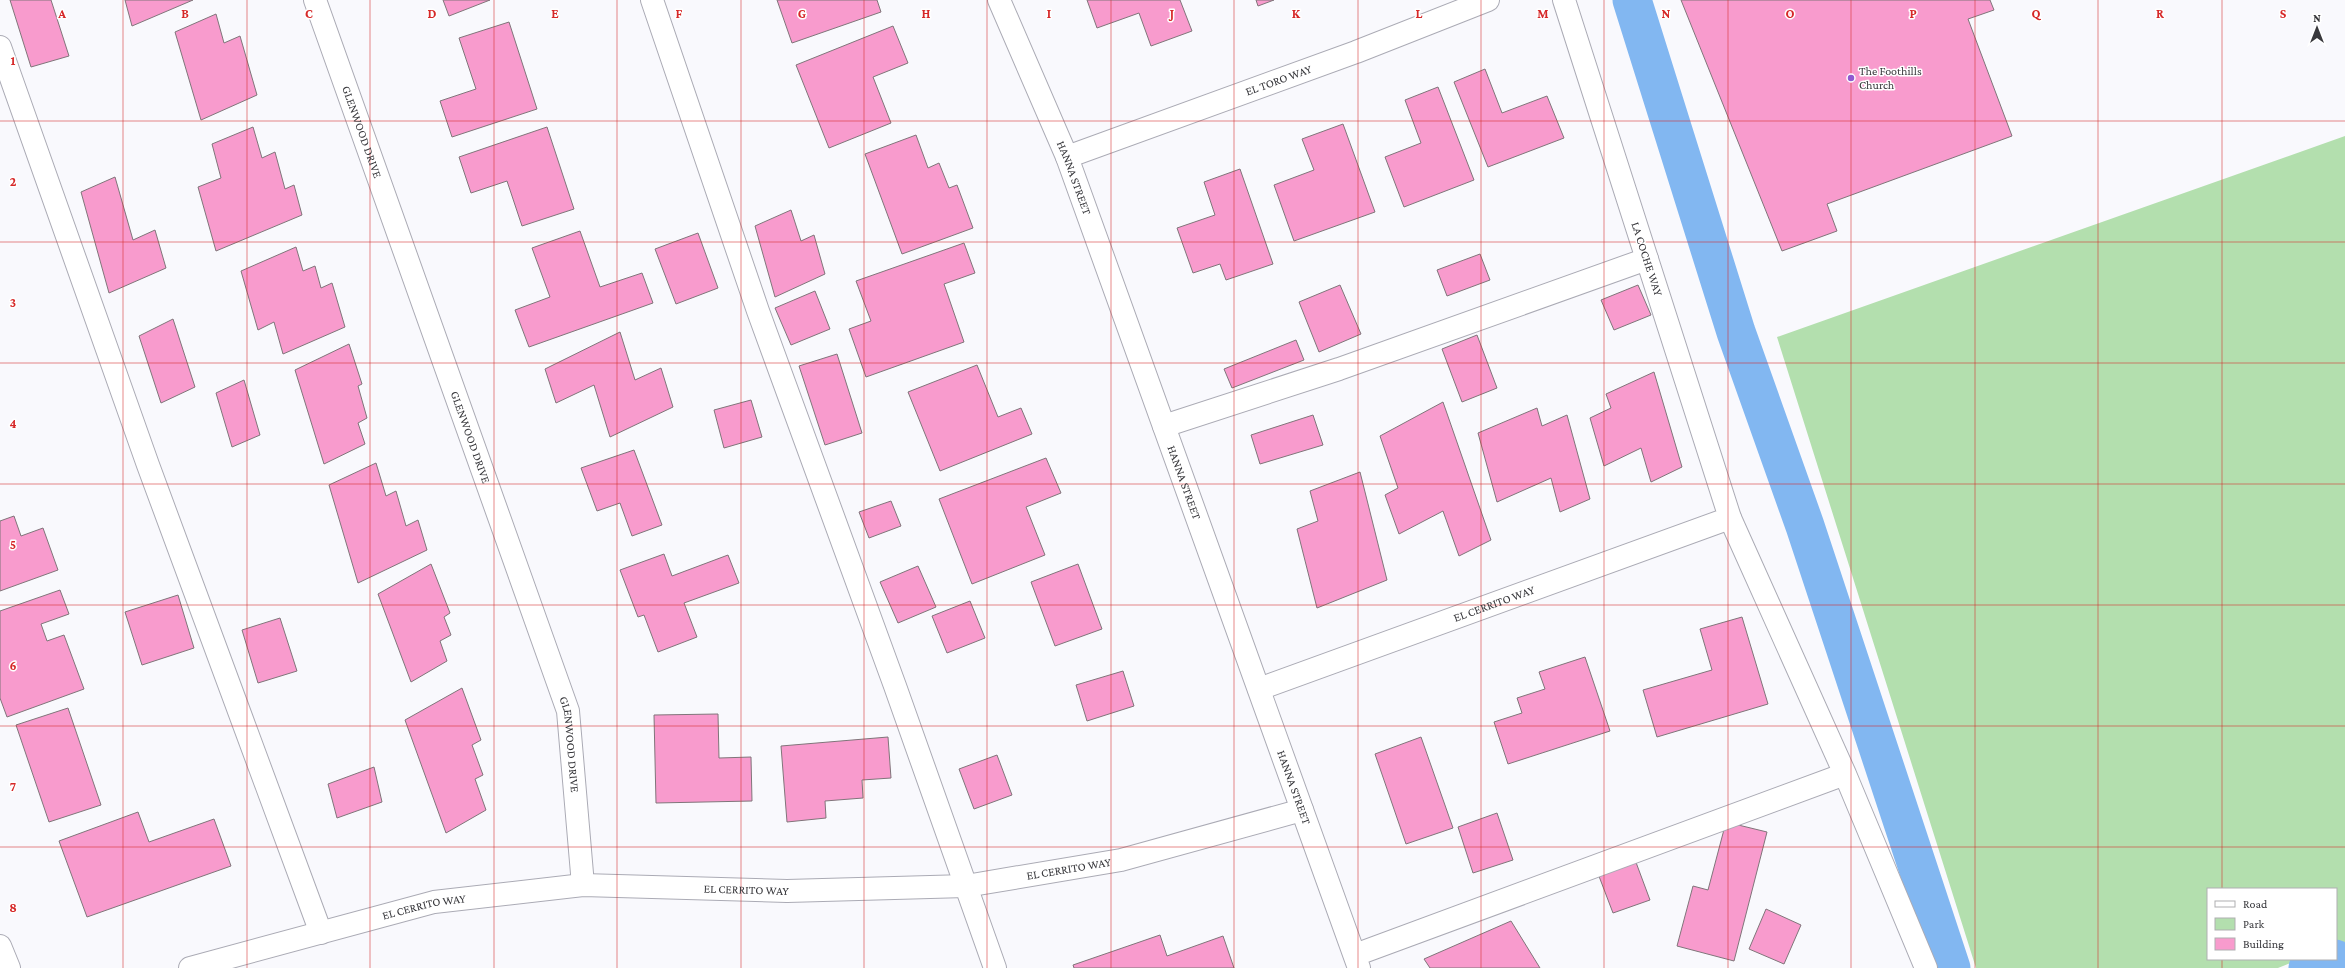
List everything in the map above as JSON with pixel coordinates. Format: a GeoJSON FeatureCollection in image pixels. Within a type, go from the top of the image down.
{"type":"FeatureCollection","features":[{"type":"Feature","properties":{"kind":"street","name":"GLENWOOD DRIVE"},"geometry":{"type":"LineString","coordinates":[[315,0],[568,711],[583,885]]}},
{"type":"Feature","properties":{"kind":"street"},"geometry":{"type":"LineString","coordinates":[[652,0],[758,311],[995,968]]}},
{"type":"Feature","properties":{"kind":"street","name":"HANNA STREET"},"geometry":{"type":"LineString","coordinates":[[999,0],[1067,157],[1357,962]]}},
{"type":"Feature","properties":{"kind":"street","name":"EL TORO WAY"},"geometry":{"type":"LineString","coordinates":[[1067,157],[1356,52],[1488,0]]}},
{"type":"Feature","properties":{"kind":"street","name":"LA COCHE WAY"},"geometry":{"type":"LineString","coordinates":[[1564,0],[1730,518],[1845,774],[1926,968]]}},
{"type":"Feature","properties":{"kind":"street"},"geometry":{"type":"LineString","coordinates":[[0,47],[145,458],[321,932]]}},
{"type":"Feature","properties":{"kind":"street"},"geometry":{"type":"LineString","coordinates":[[1164,426],[1339,368],[1647,259]]}},
{"type":"Feature","properties":{"kind":"street","name":"EL CERRITO WAY"},"geometry":{"type":"LineString","coordinates":[[1259,690],[1730,518]]}},
{"type":"Feature","properties":{"kind":"street"},"geometry":{"type":"LineString","coordinates":[[1357,962],[1845,774]]}},
{"type":"Feature","properties":{"kind":"street","name":"EL CERRITO WAY"},"geometry":{"type":"LineString","coordinates":[[190,968],[434,902],[583,885],[787,891],[966,886],[1121,860],[1302,810]]}},
{"type":"Feature","properties":{"kind":"street"},"geometry":{"type":"LineString","coordinates":[[0,946],[9,968]]}},
{"type":"Feature","properties":{"kind":"green space"},"geometry":{"type":"Polygon","coordinates":[[[2345,136],[2345,942],[2337,945],[2337,888],[2207,888],[2207,960],[2298,960],[2278,968],[1976,968],[1777,337],[2345,136]]]}},
{"type":"Feature","properties":{"kind":"building"},"geometry":{"type":"Polygon","coordinates":[[[10,0],[51,0],[69,56],[31,67],[10,0]]]}},
{"type":"Feature","properties":{"kind":"building"},"geometry":{"type":"Polygon","coordinates":[[[125,0],[193,0],[132,26],[125,0]]]}},
{"type":"Feature","properties":{"kind":"building"},"geometry":{"type":"Polygon","coordinates":[[[443,0],[490,0],[449,16],[443,0]]]}},
{"type":"Feature","properties":{"kind":"building"},"geometry":{"type":"Polygon","coordinates":[[[777,0],[877,0],[881,12],[792,43],[777,0]]]}},
{"type":"Feature","properties":{"kind":"building"},"geometry":{"type":"Polygon","coordinates":[[[1087,0],[1180,0],[1192,31],[1151,46],[1139,13],[1097,28],[1087,0]]]}},
{"type":"Feature","properties":{"kind":"building"},"geometry":{"type":"Polygon","coordinates":[[[1256,0],[1274,0],[1258,6],[1256,0]]]}},
{"type":"Feature","properties":{"kind":"building","name":"The Foothills Church"},"geometry":{"type":"Polygon","coordinates":[[[1681,0],[1990,0],[1994,10],[1968,19],[2012,136],[1827,204],[1837,231],[1782,251],[1681,0]]]}},
{"type":"Feature","properties":{"kind":"building"},"geometry":{"type":"Polygon","coordinates":[[[216,14],[224,43],[240,36],[257,95],[201,120],[175,32],[216,14]]]}},
{"type":"Feature","properties":{"kind":"building"},"geometry":{"type":"Polygon","coordinates":[[[509,22],[537,109],[452,137],[440,101],[476,89],[459,38],[509,22]]]}},
{"type":"Feature","properties":{"kind":"building"},"geometry":{"type":"Polygon","coordinates":[[[893,26],[908,63],[873,77],[891,123],[829,148],[796,65],[893,26]]]}},
{"type":"Feature","properties":{"kind":"building"},"geometry":{"type":"Polygon","coordinates":[[[1485,69],[1502,113],[1547,96],[1564,138],[1488,167],[1454,82],[1485,69]]]}},
{"type":"Feature","properties":{"kind":"building"},"geometry":{"type":"Polygon","coordinates":[[[1438,87],[1474,180],[1404,207],[1385,157],[1421,143],[1405,100],[1438,87]]]}},
{"type":"Feature","properties":{"kind":"building"},"geometry":{"type":"Polygon","coordinates":[[[1343,124],[1375,212],[1294,241],[1274,185],[1314,170],[1302,139],[1343,124]]]}},
{"type":"Feature","properties":{"kind":"building"},"geometry":{"type":"Polygon","coordinates":[[[253,127],[262,158],[275,152],[285,189],[294,185],[302,215],[216,251],[198,187],[221,178],[212,144],[253,127]]]}},
{"type":"Feature","properties":{"kind":"building"},"geometry":{"type":"Polygon","coordinates":[[[547,127],[574,209],[522,226],[507,181],[471,193],[459,157],[547,127]]]}},
{"type":"Feature","properties":{"kind":"building"},"geometry":{"type":"Polygon","coordinates":[[[916,135],[928,168],[939,163],[949,188],[957,185],[973,228],[902,254],[865,154],[916,135]]]}},
{"type":"Feature","properties":{"kind":"building"},"geometry":{"type":"Polygon","coordinates":[[[1240,169],[1273,264],[1226,280],[1220,264],[1193,273],[1177,228],[1215,215],[1204,182],[1240,169]]]}},
{"type":"Feature","properties":{"kind":"building"},"geometry":{"type":"Polygon","coordinates":[[[115,177],[133,240],[155,230],[166,268],[109,293],[81,192],[115,177]]]}},
{"type":"Feature","properties":{"kind":"building"},"geometry":{"type":"Polygon","coordinates":[[[791,210],[801,241],[814,235],[825,274],[775,297],[755,226],[791,210]]]}},
{"type":"Feature","properties":{"kind":"building"},"geometry":{"type":"Polygon","coordinates":[[[580,231],[600,287],[642,273],[653,303],[529,347],[515,310],[550,297],[532,248],[580,231]]]}},
{"type":"Feature","properties":{"kind":"building"},"geometry":{"type":"Polygon","coordinates":[[[698,233],[718,288],[676,304],[655,249],[698,233]]]}},
{"type":"Feature","properties":{"kind":"building"},"geometry":{"type":"Polygon","coordinates":[[[964,243],[975,273],[944,284],[964,342],[866,377],[849,329],[871,321],[856,281],[964,243]]]}},
{"type":"Feature","properties":{"kind":"building"},"geometry":{"type":"Polygon","coordinates":[[[296,247],[303,271],[315,266],[321,288],[332,283],[345,327],[283,354],[274,322],[258,330],[241,271],[296,247]]]}},
{"type":"Feature","properties":{"kind":"building"},"geometry":{"type":"Polygon","coordinates":[[[1480,254],[1490,280],[1447,296],[1437,270],[1480,254]]]}},
{"type":"Feature","properties":{"kind":"building"},"geometry":{"type":"Polygon","coordinates":[[[1340,285],[1361,334],[1319,352],[1299,302],[1340,285]]]}},
{"type":"Feature","properties":{"kind":"building"},"geometry":{"type":"Polygon","coordinates":[[[1638,285],[1651,315],[1614,330],[1601,300],[1638,285]]]}},
{"type":"Feature","properties":{"kind":"building"},"geometry":{"type":"Polygon","coordinates":[[[815,291],[830,329],[791,345],[775,308],[815,291]]]}},
{"type":"Feature","properties":{"kind":"building"},"geometry":{"type":"Polygon","coordinates":[[[173,319],[195,387],[161,403],[139,336],[173,319]]]}},
{"type":"Feature","properties":{"kind":"building"},"geometry":{"type":"Polygon","coordinates":[[[620,332],[635,380],[661,368],[673,407],[610,437],[594,385],[556,403],[545,369],[620,332]]]}},
{"type":"Feature","properties":{"kind":"building"},"geometry":{"type":"Polygon","coordinates":[[[1477,335],[1497,388],[1462,402],[1442,349],[1477,335]]]}},
{"type":"Feature","properties":{"kind":"building"},"geometry":{"type":"Polygon","coordinates":[[[1296,340],[1304,360],[1232,388],[1224,369],[1296,340]]]}},
{"type":"Feature","properties":{"kind":"building"},"geometry":{"type":"Polygon","coordinates":[[[349,344],[362,384],[358,386],[367,418],[358,423],[365,444],[324,464],[295,370],[349,344]]]}},
{"type":"Feature","properties":{"kind":"building"},"geometry":{"type":"Polygon","coordinates":[[[837,354],[862,433],[825,445],[799,366],[837,354]]]}},
{"type":"Feature","properties":{"kind":"building"},"geometry":{"type":"Polygon","coordinates":[[[977,365],[998,417],[1021,408],[1032,434],[940,471],[908,392],[977,365]]]}},
{"type":"Feature","properties":{"kind":"building"},"geometry":{"type":"Polygon","coordinates":[[[1654,372],[1682,467],[1651,482],[1641,448],[1604,466],[1590,418],[1611,408],[1606,394],[1654,372]]]}},
{"type":"Feature","properties":{"kind":"building"},"geometry":{"type":"Polygon","coordinates":[[[244,380],[260,435],[232,447],[216,393],[244,380]]]}},
{"type":"Feature","properties":{"kind":"building"},"geometry":{"type":"Polygon","coordinates":[[[751,400],[762,437],[724,448],[714,410],[751,400]]]}},
{"type":"Feature","properties":{"kind":"building"},"geometry":{"type":"Polygon","coordinates":[[[1443,402],[1491,540],[1459,556],[1443,511],[1399,534],[1385,495],[1398,488],[1380,436],[1443,402]]]}},
{"type":"Feature","properties":{"kind":"building"},"geometry":{"type":"Polygon","coordinates":[[[1537,408],[1542,426],[1567,415],[1590,499],[1560,512],[1551,478],[1497,502],[1478,433],[1537,408]]]}},
{"type":"Feature","properties":{"kind":"building"},"geometry":{"type":"Polygon","coordinates":[[[1313,415],[1323,445],[1260,464],[1251,435],[1313,415]]]}},
{"type":"Feature","properties":{"kind":"building"},"geometry":{"type":"Polygon","coordinates":[[[634,450],[662,525],[632,536],[620,503],[597,511],[581,468],[634,450]]]}},
{"type":"Feature","properties":{"kind":"building"},"geometry":{"type":"Polygon","coordinates":[[[1046,458],[1061,493],[1026,507],[1045,555],[972,584],[939,499],[1046,458]]]}},
{"type":"Feature","properties":{"kind":"building"},"geometry":{"type":"Polygon","coordinates":[[[376,463],[386,496],[396,491],[406,526],[418,520],[427,550],[358,583],[329,485],[376,463]]]}},
{"type":"Feature","properties":{"kind":"building"},"geometry":{"type":"Polygon","coordinates":[[[1360,472],[1387,580],[1317,608],[1297,529],[1318,521],[1310,491],[1360,472]]]}},
{"type":"Feature","properties":{"kind":"building"},"geometry":{"type":"Polygon","coordinates":[[[891,501],[901,526],[869,538],[859,512],[891,501]]]}},
{"type":"Feature","properties":{"kind":"building"},"geometry":{"type":"Polygon","coordinates":[[[14,516],[21,536],[43,528],[58,570],[0,591],[0,521],[14,516]]]}},
{"type":"Feature","properties":{"kind":"building"},"geometry":{"type":"Polygon","coordinates":[[[664,554],[672,576],[728,555],[739,583],[684,603],[697,637],[658,652],[644,615],[638,617],[620,570],[664,554]]]}},
{"type":"Feature","properties":{"kind":"building"},"geometry":{"type":"Polygon","coordinates":[[[431,564],[450,613],[444,617],[451,635],[440,641],[447,661],[411,682],[378,594],[431,564]]]}},
{"type":"Feature","properties":{"kind":"building"},"geometry":{"type":"Polygon","coordinates":[[[1078,564],[1102,629],[1055,646],[1031,582],[1078,564]]]}},
{"type":"Feature","properties":{"kind":"building"},"geometry":{"type":"Polygon","coordinates":[[[918,566],[936,607],[898,623],[880,582],[918,566]]]}},
{"type":"Feature","properties":{"kind":"building"},"geometry":{"type":"Polygon","coordinates":[[[60,590],[69,614],[41,624],[47,641],[64,635],[84,689],[7,717],[0,698],[0,611],[60,590]]]}},
{"type":"Feature","properties":{"kind":"building"},"geometry":{"type":"Polygon","coordinates":[[[178,595],[194,648],[142,665],[125,612],[178,595]]]}},
{"type":"Feature","properties":{"kind":"building"},"geometry":{"type":"Polygon","coordinates":[[[970,601],[985,638],[947,653],[932,616],[970,601]]]}},
{"type":"Feature","properties":{"kind":"building"},"geometry":{"type":"Polygon","coordinates":[[[1742,617],[1768,704],[1657,737],[1643,690],[1712,670],[1700,629],[1742,617]]]}},
{"type":"Feature","properties":{"kind":"building"},"geometry":{"type":"Polygon","coordinates":[[[280,618],[297,671],[258,683],[242,630],[280,618]]]}},
{"type":"Feature","properties":{"kind":"building"},"geometry":{"type":"Polygon","coordinates":[[[1585,657],[1610,731],[1508,764],[1494,722],[1522,713],[1517,698],[1545,689],[1539,672],[1585,657]]]}},
{"type":"Feature","properties":{"kind":"building"},"geometry":{"type":"Polygon","coordinates":[[[1123,671],[1134,706],[1087,721],[1076,685],[1123,671]]]}},
{"type":"Feature","properties":{"kind":"building"},"geometry":{"type":"Polygon","coordinates":[[[462,688],[481,740],[472,745],[483,775],[475,779],[486,810],[446,833],[405,720],[462,688]]]}},
{"type":"Feature","properties":{"kind":"building"},"geometry":{"type":"Polygon","coordinates":[[[68,708],[101,805],[49,822],[16,725],[68,708]]]}},
{"type":"Feature","properties":{"kind":"building"},"geometry":{"type":"Polygon","coordinates":[[[718,714],[719,758],[751,757],[752,801],[656,803],[654,715],[718,714]]]}},
{"type":"Feature","properties":{"kind":"building"},"geometry":{"type":"Polygon","coordinates":[[[888,737],[891,778],[862,780],[863,798],[825,801],[826,818],[787,822],[781,746],[888,737]]]}},
{"type":"Feature","properties":{"kind":"building"},"geometry":{"type":"Polygon","coordinates":[[[1421,737],[1453,828],[1406,844],[1375,754],[1421,737]]]}},
{"type":"Feature","properties":{"kind":"building"},"geometry":{"type":"Polygon","coordinates":[[[997,755],[1012,795],[974,809],[959,769],[997,755]]]}},
{"type":"Feature","properties":{"kind":"building"},"geometry":{"type":"Polygon","coordinates":[[[374,767],[382,802],[337,818],[328,784],[374,767]]]}},
{"type":"Feature","properties":{"kind":"building"},"geometry":{"type":"Polygon","coordinates":[[[138,812],[149,842],[214,819],[231,866],[87,917],[59,841],[138,812]]]}},
{"type":"Feature","properties":{"kind":"building"},"geometry":{"type":"Polygon","coordinates":[[[1497,813],[1513,860],[1473,873],[1458,827],[1497,813]]]}},
{"type":"Feature","properties":{"kind":"building"},"geometry":{"type":"Polygon","coordinates":[[[1726,822],[1767,832],[1734,961],[1677,946],[1693,886],[1708,890],[1726,822]]]}},
{"type":"Feature","properties":{"kind":"building"},"geometry":{"type":"Polygon","coordinates":[[[1634,857],[1650,900],[1613,913],[1597,871],[1634,857]]]}},
{"type":"Feature","properties":{"kind":"building"},"geometry":{"type":"Polygon","coordinates":[[[1766,909],[1801,925],[1784,964],[1749,949],[1766,909]]]}},
{"type":"Feature","properties":{"kind":"building"},"geometry":{"type":"Polygon","coordinates":[[[1511,921],[1540,968],[1430,968],[1424,959],[1511,921]]]}},
{"type":"Feature","properties":{"kind":"building"},"geometry":{"type":"Polygon","coordinates":[[[1160,935],[1167,956],[1223,936],[1234,968],[1074,968],[1073,965],[1160,935]]]}},
{"type":"Feature","properties":{"kind":"waterway"},"geometry":{"type":"LineString","coordinates":[[1632,0],[1736,332],[1805,526],[1951,968]]}},
{"type":"Feature","properties":{"kind":"waterway"},"geometry":{"type":"LineString","coordinates":[[2308,968],[2332,960]]}},
{"type":"Feature","properties":{"kind":"place","name":"The Foothills Church"},"geometry":{"type":"Point","coordinates":[1851,78]}}]}
